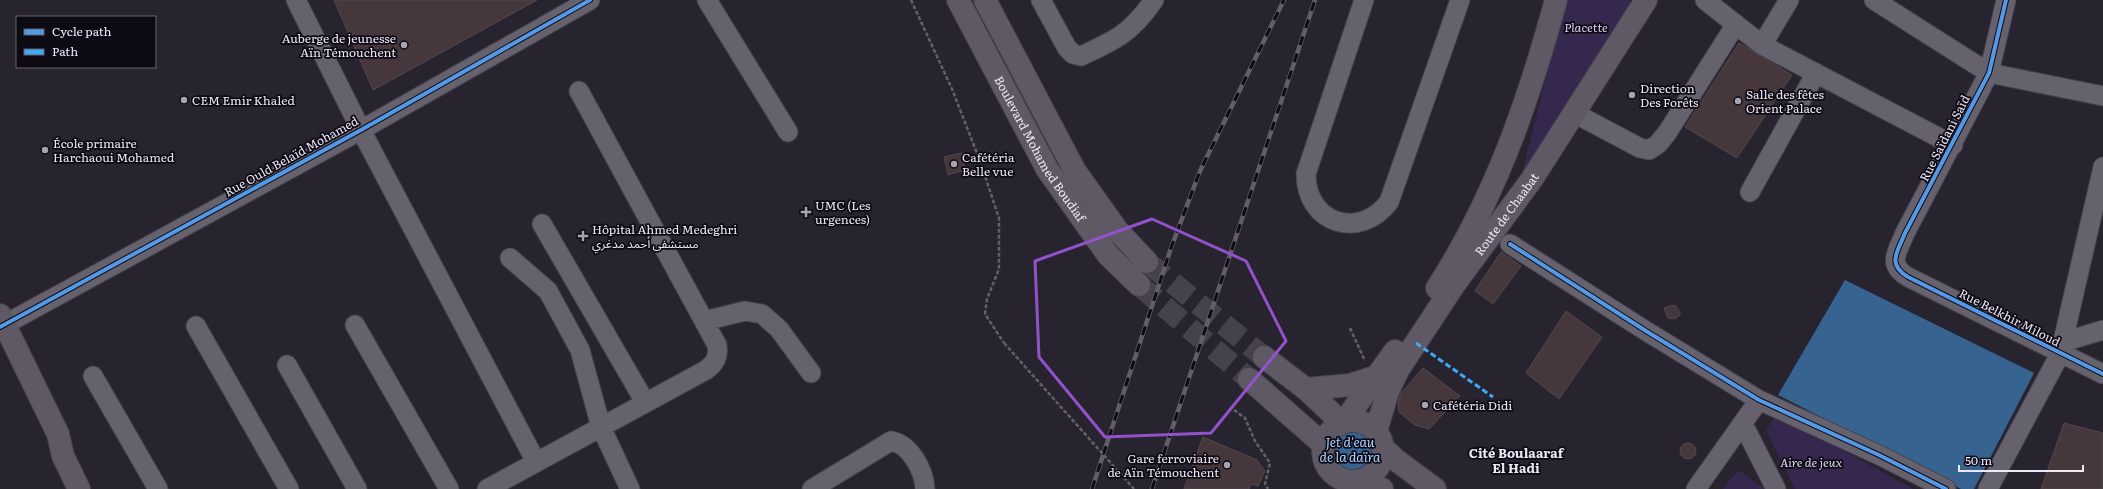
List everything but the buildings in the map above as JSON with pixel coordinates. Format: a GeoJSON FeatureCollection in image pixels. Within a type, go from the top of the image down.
{"type":"FeatureCollection","features":[{"type":"Feature","properties":{"kind":"main road","name":"Boulevard Mohamed Boudiaf"},"geometry":{"type":"LineString","coordinates":[[958,0],[1047,169],[1108,255],[1139,285]]}},
{"type":"Feature","properties":{"kind":"main road","name":"Boulevard Mohamed Boudiaf"},"geometry":{"type":"LineString","coordinates":[[986,0],[1075,171],[1117,230],[1147,262]]}},
{"type":"Feature","properties":{"kind":"main road","name":"Route de Chaabat"},"geometry":{"type":"LineString","coordinates":[[1343,423],[1373,371],[1443,279],[1491,189],[1519,122],[1556,0]]}},
{"type":"Feature","properties":{"kind":"main road","name":"Route de Chaabat"},"geometry":{"type":"LineString","coordinates":[[1379,440],[1388,390],[1398,370],[1454,285],[1532,179],[1646,0]]}},
{"type":"Feature","properties":{"kind":"main road"},"geometry":{"type":"LineString","coordinates":[[2,322],[58,434],[63,456],[78,489]]}},
{"type":"Feature","properties":{"kind":"main road"},"geometry":{"type":"LineString","coordinates":[[0,349],[50,442],[63,456]]}},
{"type":"Feature","properties":{"kind":"main road"},"geometry":{"type":"LineString","coordinates":[[1264,357],[1306,389],[1343,423]]}},
{"type":"Feature","properties":{"kind":"main road"},"geometry":{"type":"LineString","coordinates":[[1306,389],[1350,385],[1373,371]]}},
{"type":"Feature","properties":{"kind":"main road"},"geometry":{"type":"LineString","coordinates":[[1249,379],[1324,445]]}},
{"type":"Feature","properties":{"kind":"main road"},"geometry":{"type":"LineString","coordinates":[[1382,489],[1342,478],[1327,479],[1323,453],[1324,445],[1330,432],[1343,423],[1361,422],[1396,460],[1434,489]]}},
{"type":"Feature","properties":{"kind":"main road"},"geometry":{"type":"LineString","coordinates":[[1356,483],[1371,474],[1379,464],[1379,440]]}},
{"type":"Feature","properties":{"kind":"street"},"geometry":{"type":"LineString","coordinates":[[296,0],[361,130],[536,462]]}},
{"type":"Feature","properties":{"kind":"street","name":"Rue Ould Belaïd Mohamed"},"geometry":{"type":"LineString","coordinates":[[2,322],[361,130],[590,0]]}},
{"type":"Feature","properties":{"kind":"street"},"geometry":{"type":"LineString","coordinates":[[707,0],[788,132]]}},
{"type":"Feature","properties":{"kind":"street"},"geometry":{"type":"LineString","coordinates":[[1041,0],[1067,48],[1073,54],[1080,56],[1126,33],[1144,5]]}},
{"type":"Feature","properties":{"kind":"street"},"geometry":{"type":"LineString","coordinates":[[1364,0],[1306,174],[1309,196],[1315,206],[1323,214],[1343,223],[1364,222],[1382,211],[1389,202],[1453,5]]}},
{"type":"Feature","properties":{"kind":"street"},"geometry":{"type":"LineString","coordinates":[[1705,0],[1762,45],[1953,145]]}},
{"type":"Feature","properties":{"kind":"street"},"geometry":{"type":"LineString","coordinates":[[1762,45],[1789,0]]}},
{"type":"Feature","properties":{"kind":"street"},"geometry":{"type":"LineString","coordinates":[[1874,0],[1989,72],[2103,96]]}},
{"type":"Feature","properties":{"kind":"street","name":"Rue Saïdani Saïd"},"geometry":{"type":"LineString","coordinates":[[1908,277],[1897,269],[1895,257],[1905,233],[1953,145],[1989,72],[2006,0]]}},
{"type":"Feature","properties":{"kind":"street"},"geometry":{"type":"LineString","coordinates":[[1574,114],[1640,148],[1648,150],[1658,144],[1668,133],[1736,24]]}},
{"type":"Feature","properties":{"kind":"street"},"geometry":{"type":"LineString","coordinates":[[1750,192],[1816,73]]}},
{"type":"Feature","properties":{"kind":"street"},"geometry":{"type":"LineString","coordinates":[[486,489],[706,370],[714,363],[718,353],[717,345],[579,91]]}},
{"type":"Feature","properties":{"kind":"street"},"geometry":{"type":"LineString","coordinates":[[1988,489],[2061,348],[2103,167]]}},
{"type":"Feature","properties":{"kind":"street"},"geometry":{"type":"LineString","coordinates":[[542,224],[645,402]]}},
{"type":"Feature","properties":{"kind":"street"},"geometry":{"type":"LineString","coordinates":[[1510,244],[1646,331],[1759,400],[1878,455],[1946,489]]}},
{"type":"Feature","properties":{"kind":"street"},"geometry":{"type":"LineString","coordinates":[[510,258],[548,292],[580,350],[601,427],[630,489]]}},
{"type":"Feature","properties":{"kind":"street","name":"Rue Belkhir Miloud"},"geometry":{"type":"LineString","coordinates":[[1908,277],[2061,348],[2103,374]]}},
{"type":"Feature","properties":{"kind":"street"},"geometry":{"type":"LineString","coordinates":[[704,321],[745,311],[762,314],[779,329],[811,374]]}},
{"type":"Feature","properties":{"kind":"street"},"geometry":{"type":"LineString","coordinates":[[355,325],[449,489]]}},
{"type":"Feature","properties":{"kind":"street"},"geometry":{"type":"LineString","coordinates":[[196,326],[289,489]]}},
{"type":"Feature","properties":{"kind":"street"},"geometry":{"type":"LineString","coordinates":[[2061,348],[2103,330]]}},
{"type":"Feature","properties":{"kind":"street"},"geometry":{"type":"LineString","coordinates":[[286,365],[357,489]]}},
{"type":"Feature","properties":{"kind":"street"},"geometry":{"type":"LineString","coordinates":[[93,376],[158,489]]}},
{"type":"Feature","properties":{"kind":"street"},"geometry":{"type":"LineString","coordinates":[[1696,489],[1759,400]]}},
{"type":"Feature","properties":{"kind":"street"},"geometry":{"type":"LineString","coordinates":[[1743,424],[1776,489]]}},
{"type":"Feature","properties":{"kind":"street"},"geometry":{"type":"LineString","coordinates":[[812,489],[891,441],[900,442],[908,450],[919,466],[924,481],[924,489]]}},
{"type":"Feature","properties":{"kind":"path"},"geometry":{"type":"LineString","coordinates":[[912,0],[952,89],[999,218],[999,269],[987,299],[985,314],[1004,343],[1134,489]]}},
{"type":"Feature","properties":{"kind":"path"},"geometry":{"type":"LineString","coordinates":[[1350,328],[1373,371]]}},
{"type":"Feature","properties":{"kind":"path"},"geometry":{"type":"LineString","coordinates":[[1234,410],[1246,418],[1255,441],[1270,462],[1265,484],[1268,489]]}},
{"type":"Feature","properties":{"kind":"highlighted area"},"geometry":{"type":"Polygon","coordinates":[[[1152,219],[1246,261],[1286,341],[1211,433],[1105,437],[1039,357],[1035,261],[1152,219]]]}},
{"type":"Feature","properties":{"kind":"green space","name":"Placette"},"geometry":{"type":"Polygon","coordinates":[[[1565,0],[1628,0],[1632,3],[1522,174],[1565,0]]]}},
{"type":"Feature","properties":{"kind":"green space","name":"Aire de jeux"},"geometry":{"type":"Polygon","coordinates":[[[1777,414],[1913,489],[1795,489],[1766,430],[1777,414]]]}},
{"type":"Feature","properties":{"kind":"green space"},"geometry":{"type":"Polygon","coordinates":[[[1738,470],[1765,489],[1723,489],[1738,470]]]}},
{"type":"Feature","properties":{"kind":"water"},"geometry":{"type":"Polygon","coordinates":[[[1845,280],[2034,373],[1974,489],[1961,489],[1778,395],[1845,280]]]}},
{"type":"Feature","properties":{"kind":"water","name":"Jet d'eau de la daïra"},"geometry":{"type":"Polygon","coordinates":[[[1350,427],[1362,431],[1368,437],[1372,449],[1368,461],[1362,467],[1350,471],[1338,467],[1332,461],[1328,449],[1332,437],[1338,431],[1350,427]]]}},
{"type":"Feature","properties":{"kind":"tunnel"},"geometry":{"type":"LineString","coordinates":[[1147,262],[1264,357]]}},
{"type":"Feature","properties":{"kind":"tunnel"},"geometry":{"type":"LineString","coordinates":[[1139,285],[1249,379]]}},
{"type":"Feature","properties":{"kind":"railway"},"geometry":{"type":"LineString","coordinates":[[1092,489],[1171,248],[1200,171],[1284,0]]}},
{"type":"Feature","properties":{"kind":"railway"},"geometry":{"type":"LineString","coordinates":[[1152,489],[1315,0]]}},
{"type":"Feature","properties":{"kind":"marked path"},"geometry":{"type":"LineString","coordinates":[[1416,343],[1493,397]]}},
{"type":"Feature","properties":{"kind":"cycle path"},"geometry":{"type":"LineString","coordinates":[[0,327],[361,130],[590,0]]}},
{"type":"Feature","properties":{"kind":"cycle path"},"geometry":{"type":"LineString","coordinates":[[2006,0],[1989,73],[1905,233],[1897,251],[1897,267],[1908,277],[2103,374]]}},
{"type":"Feature","properties":{"kind":"cycle path"},"geometry":{"type":"LineString","coordinates":[[1510,244],[1646,331],[1759,400],[1879,455],[1946,489]]}},
{"type":"Feature","properties":{"kind":"place","name":"Auberge de jeunesse Aïn Témouchent"},"geometry":{"type":"Point","coordinates":[404,45]}},
{"type":"Feature","properties":{"kind":"place","name":"Direction Des Forêts"},"geometry":{"type":"Point","coordinates":[1632,95]}},
{"type":"Feature","properties":{"kind":"place","name":"CEM Emir Khaled"},"geometry":{"type":"Point","coordinates":[184,100]}},
{"type":"Feature","properties":{"kind":"place","name":"Salle des fêtes Orient Palace"},"geometry":{"type":"Point","coordinates":[1738,101]}},
{"type":"Feature","properties":{"kind":"place","name":"École primaire Harchaoui Mohamed"},"geometry":{"type":"Point","coordinates":[45,150]}},
{"type":"Feature","properties":{"kind":"place","name":"Cafétéria Belle vue"},"geometry":{"type":"Point","coordinates":[954,164]}},
{"type":"Feature","properties":{"kind":"place","name":"UMC (Les urgences)"},"geometry":{"type":"Point","coordinates":[806,212]}},
{"type":"Feature","properties":{"kind":"place","name":"Hôpital Ahmed Medeghri مستشفى أحمد مدغري"},"geometry":{"type":"Point","coordinates":[583,236]}},
{"type":"Feature","properties":{"kind":"place","name":"Cafétéria Didi"},"geometry":{"type":"Point","coordinates":[1425,405]}},
{"type":"Feature","properties":{"kind":"place","name":"Gare ferroviaire de Aïn Témouchent"},"geometry":{"type":"Point","coordinates":[1227,465]}},
{"type":"Feature","properties":{"kind":"district","name":"Cité Boulaaraf El Hadi"},"geometry":{"type":"Point","coordinates":[1516,460]}}]}
